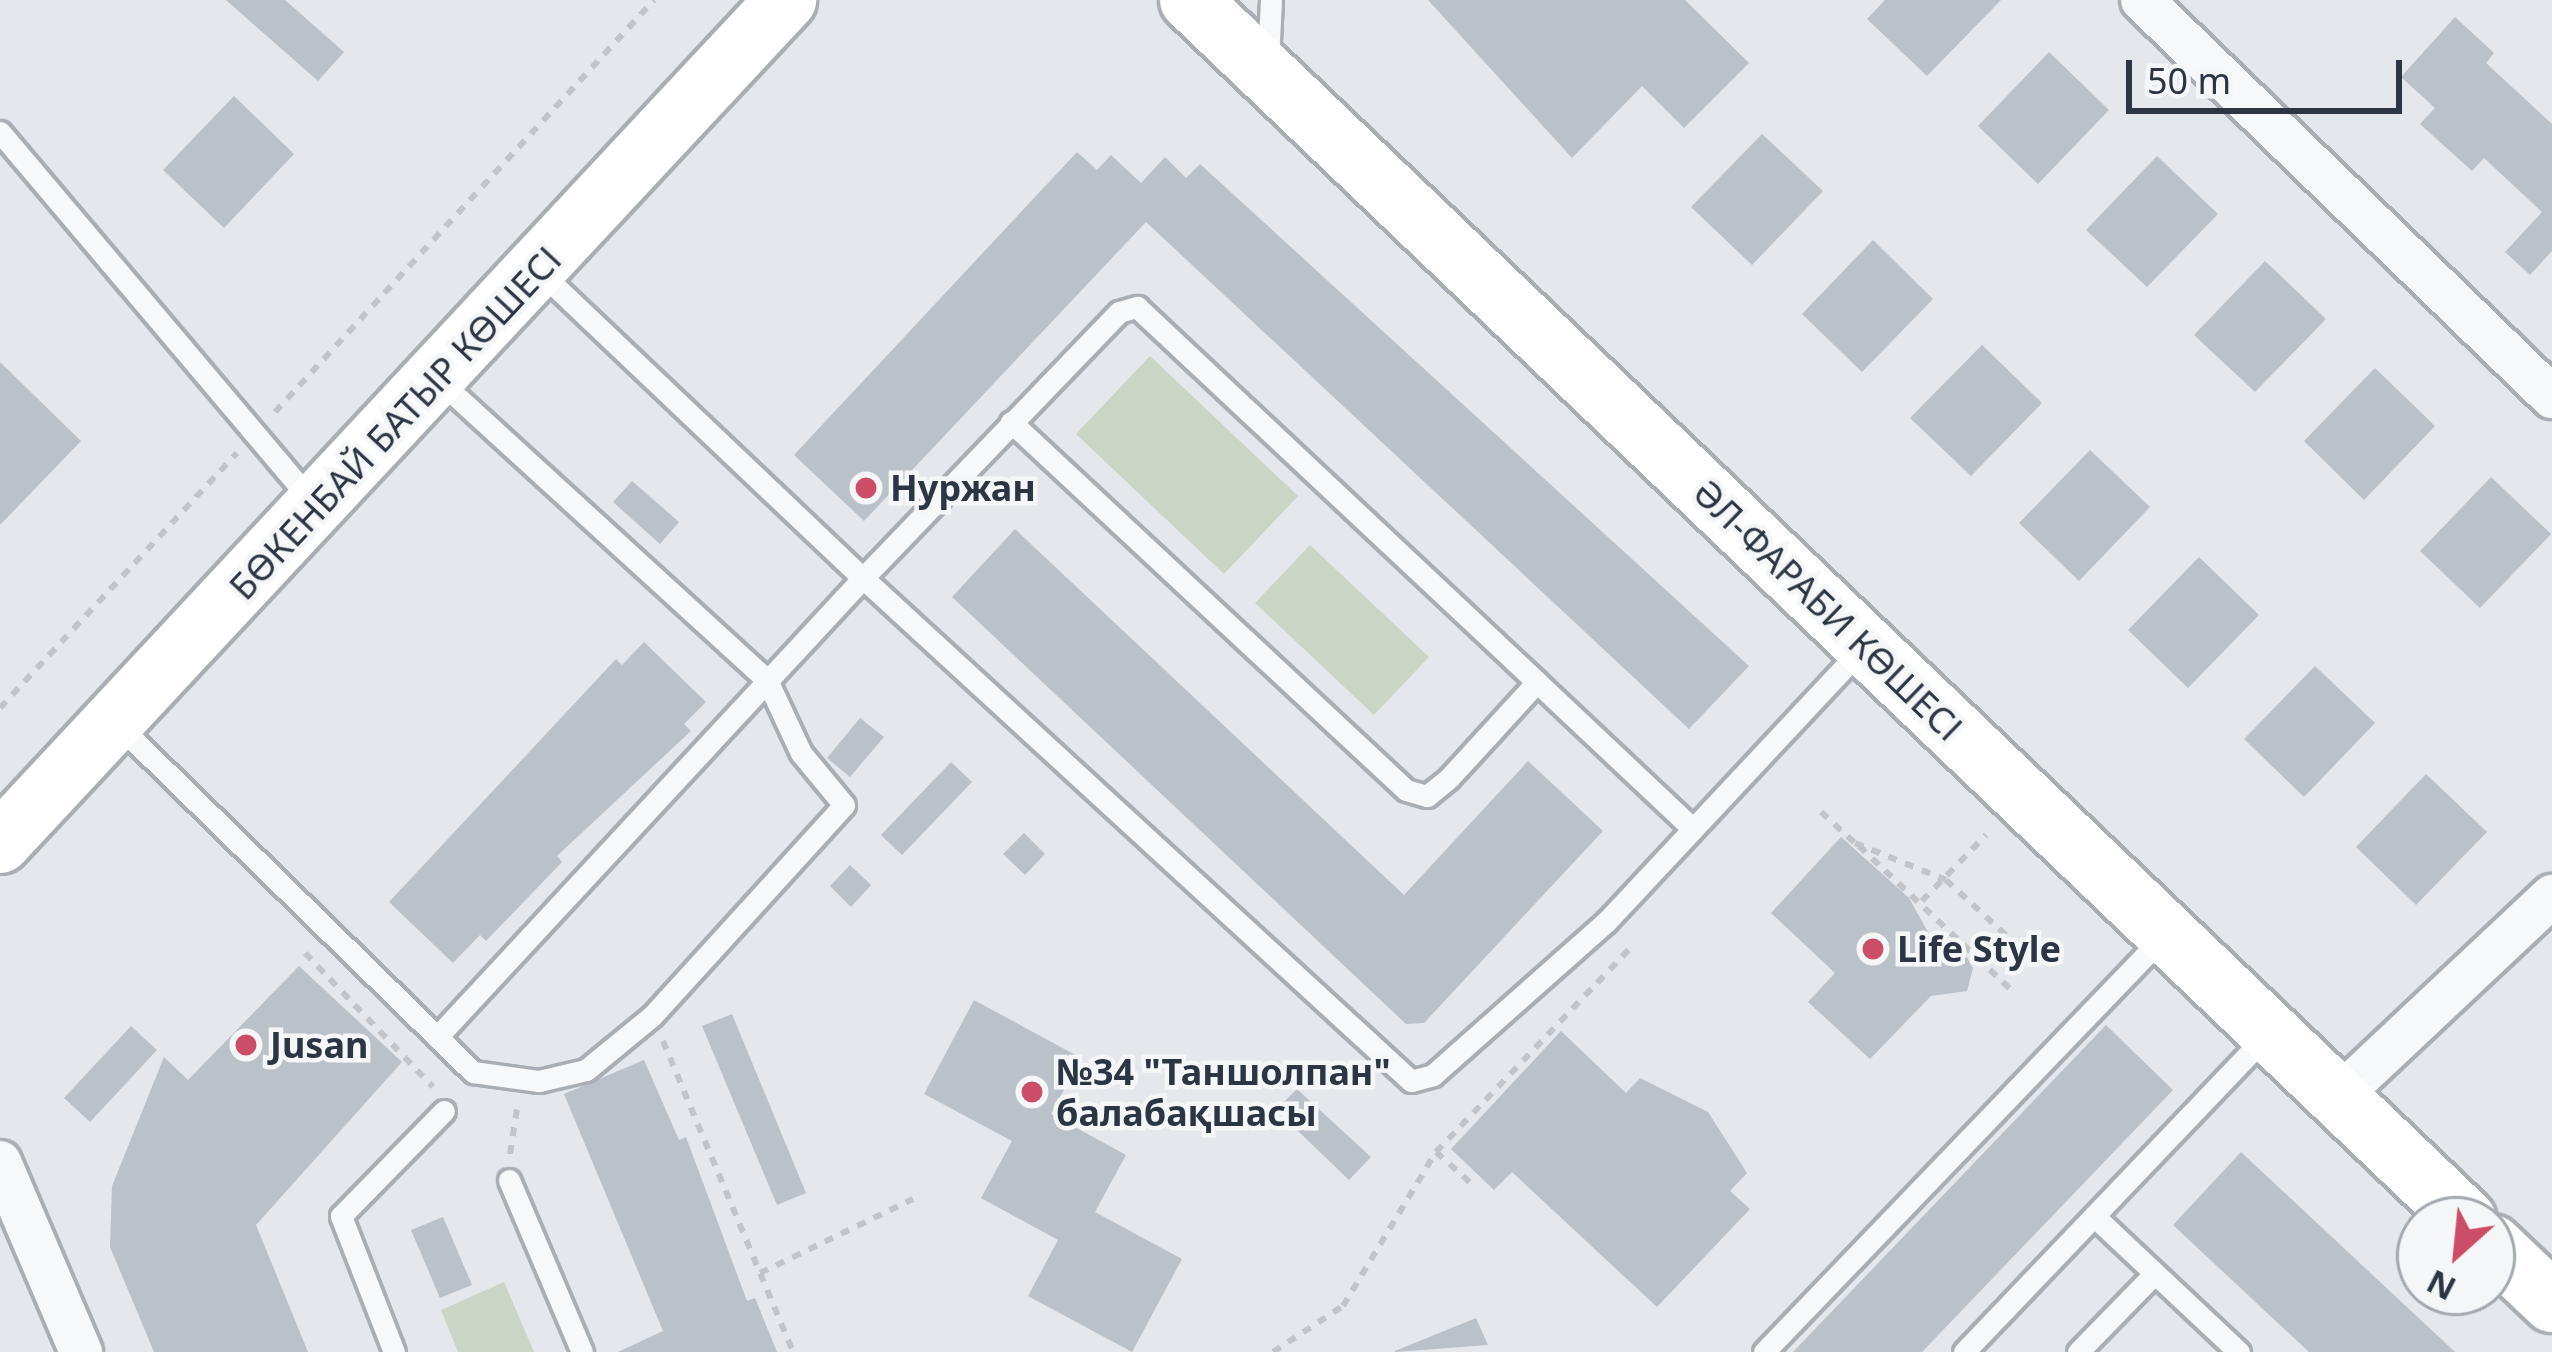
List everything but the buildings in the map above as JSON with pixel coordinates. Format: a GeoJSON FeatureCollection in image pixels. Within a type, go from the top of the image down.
{"type":"FeatureCollection","features":[{"type":"Feature","properties":{"kind":"street","name":"БӨКЕНБАЙ БАТЫР КӨШЕСІ"},"geometry":{"type":"LineString","coordinates":[[0,843],[539,271],[786,0]]}},
{"type":"Feature","properties":{"kind":"street","name":"ӘЛ-ФАРАБИ КӨШЕСІ"},"geometry":{"type":"LineString","coordinates":[[1190,0],[2441,1196]]}},
{"type":"Feature","properties":{"kind":"street"},"geometry":{"type":"LineString","coordinates":[[2142,0],[2552,397]]}},
{"type":"Feature","properties":{"kind":"street"},"geometry":{"type":"LineString","coordinates":[[2338,1097],[2552,896]]}},
{"type":"Feature","properties":{"kind":"street"},"geometry":{"type":"LineString","coordinates":[[0,1162],[81,1352]]}},
{"type":"Feature","properties":{"kind":"street"},"geometry":{"type":"LineString","coordinates":[[2516,1268],[2552,1302]]}},
{"type":"Feature","properties":{"kind":"lane"},"geometry":{"type":"LineString","coordinates":[[1267,74],[1270,0]]}},
{"type":"Feature","properties":{"kind":"lane"},"geometry":{"type":"LineString","coordinates":[[0,132],[316,506]]}},
{"type":"Feature","properties":{"kind":"lane"},"geometry":{"type":"LineString","coordinates":[[539,271],[863,578],[1411,1081],[1433,1075],[1606,922],[1864,645]]}},
{"type":"Feature","properties":{"kind":"lane"},"geometry":{"type":"LineString","coordinates":[[437,1036],[1011,422],[1119,312],[1138,307],[1693,829]]}},
{"type":"Feature","properties":{"kind":"lane"},"geometry":{"type":"LineString","coordinates":[[115,722],[473,1072],[521,1081],[586,1070],[652,1016],[844,805],[801,753],[767,680],[437,380]]}},
{"type":"Feature","properties":{"kind":"lane"},"geometry":{"type":"LineString","coordinates":[[1011,422],[1406,790],[1427,796],[1449,778],[1537,682]]}},
{"type":"Feature","properties":{"kind":"lane"},"geometry":{"type":"LineString","coordinates":[[1764,1352],[2166,933]]}},
{"type":"Feature","properties":{"kind":"lane"},"geometry":{"type":"LineString","coordinates":[[1964,1352],[2270,1032]]}},
{"type":"Feature","properties":{"kind":"lane"},"geometry":{"type":"LineString","coordinates":[[394,1352],[341,1216],[444,1111]]}},
{"type":"Feature","properties":{"kind":"lane"},"geometry":{"type":"LineString","coordinates":[[509,1180],[582,1352]]}},
{"type":"Feature","properties":{"kind":"lane"},"geometry":{"type":"LineString","coordinates":[[2094,1216],[2239,1352]]}},
{"type":"Feature","properties":{"kind":"lane"},"geometry":{"type":"LineString","coordinates":[[2078,1352],[2155,1273]]}},
{"type":"Feature","properties":{"kind":"path"},"geometry":{"type":"LineString","coordinates":[[0,708],[654,0]]}},
{"type":"Feature","properties":{"kind":"path"},"geometry":{"type":"LineString","coordinates":[[1821,812],[1922,901],[2009,988]]}},
{"type":"Feature","properties":{"kind":"path"},"geometry":{"type":"LineString","coordinates":[[1922,901],[1986,835]]}},
{"type":"Feature","properties":{"kind":"path"},"geometry":{"type":"LineString","coordinates":[[1855,843],[1944,878],[2034,962]]}},
{"type":"Feature","properties":{"kind":"path"},"geometry":{"type":"LineString","coordinates":[[1273,1352],[1343,1306],[1436,1152],[1632,946]]}},
{"type":"Feature","properties":{"kind":"path"},"geometry":{"type":"LineString","coordinates":[[652,1016],[794,1352]]}},
{"type":"Feature","properties":{"kind":"path"},"geometry":{"type":"LineString","coordinates":[[509,1180],[521,1081]]}},
{"type":"Feature","properties":{"kind":"path"},"geometry":{"type":"LineString","coordinates":[[1436,1152],[1474,1186]]}},
{"type":"Feature","properties":{"kind":"path"},"geometry":{"type":"LineString","coordinates":[[758,1274],[914,1199]]}},
{"type":"Feature","properties":{"kind":"green space"},"geometry":{"type":"Polygon","coordinates":[[[1150,356],[1298,496],[1224,574],[1076,434],[1150,356]]]}},
{"type":"Feature","properties":{"kind":"green space"},"geometry":{"type":"Polygon","coordinates":[[[1310,545],[1429,657],[1374,715],[1255,603],[1310,545]]]}},
{"type":"Feature","properties":{"kind":"green space"},"geometry":{"type":"Polygon","coordinates":[[[504,1282],[534,1352],[458,1352],[441,1310],[504,1282]]]}},
{"type":"Feature","properties":{"kind":"place","name":"Нуржан"},"geometry":{"type":"Point","coordinates":[866,488]}},
{"type":"Feature","properties":{"kind":"place","name":"Life Style"},"geometry":{"type":"Point","coordinates":[1873,949]}},
{"type":"Feature","properties":{"kind":"place","name":"Jusan"},"geometry":{"type":"Point","coordinates":[246,1045]}},
{"type":"Feature","properties":{"kind":"place","name":"№34 \"Таншолпан\" балабақшасы"},"geometry":{"type":"Point","coordinates":[1032,1092]}}]}
